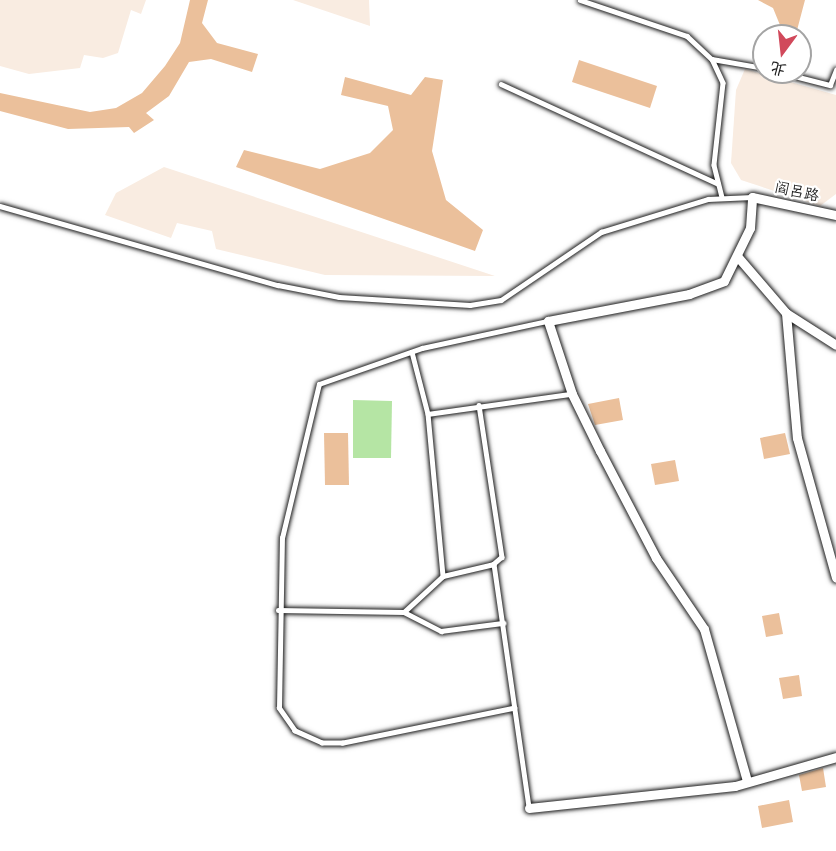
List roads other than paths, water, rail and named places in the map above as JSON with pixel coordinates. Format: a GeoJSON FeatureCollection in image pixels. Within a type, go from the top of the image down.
{"type":"FeatureCollection","features":[{"type":"Feature","properties":{"kind":"street","name":"阎吕路"},"geometry":{"type":"LineString","coordinates":[[752,196],[836,215]]}},
{"type":"Feature","properties":{"kind":"street"},"geometry":{"type":"LineString","coordinates":[[747,780],[704,629],[656,558],[572,394],[548,321],[689,294],[724,281],[750,228],[752,196]]}},
{"type":"Feature","properties":{"kind":"street"},"geometry":{"type":"LineString","coordinates":[[739,253],[786,313],[836,345]]}},
{"type":"Feature","properties":{"kind":"street"},"geometry":{"type":"LineString","coordinates":[[786,313],[797,438],[836,578]]}},
{"type":"Feature","properties":{"kind":"street"},"geometry":{"type":"LineString","coordinates":[[529,808],[747,780],[836,757]]}},
{"type":"Feature","properties":{"kind":"lane"},"geometry":{"type":"LineString","coordinates":[[580,0],[687,36],[712,59],[723,83],[714,165],[722,197]]}},
{"type":"Feature","properties":{"kind":"lane"},"geometry":{"type":"LineString","coordinates":[[712,59],[752,66]]}},
{"type":"Feature","properties":{"kind":"lane"},"geometry":{"type":"LineString","coordinates":[[812,80],[831,85],[836,70]]}},
{"type":"Feature","properties":{"kind":"lane"},"geometry":{"type":"LineString","coordinates":[[501,84],[718,184]]}},
{"type":"Feature","properties":{"kind":"lane"},"geometry":{"type":"LineString","coordinates":[[0,206],[278,285],[339,297],[470,305],[501,300],[601,232],[722,197],[752,196]]}},
{"type":"Feature","properties":{"kind":"lane"},"geometry":{"type":"LineString","coordinates":[[515,708],[322,743],[295,731],[279,708],[278,610],[282,538],[319,384],[412,352],[548,321]]}},
{"type":"Feature","properties":{"kind":"lane"},"geometry":{"type":"LineString","coordinates":[[412,352],[428,414],[443,576]]}},
{"type":"Feature","properties":{"kind":"lane"},"geometry":{"type":"LineString","coordinates":[[428,414],[479,405],[572,394]]}},
{"type":"Feature","properties":{"kind":"lane"},"geometry":{"type":"LineString","coordinates":[[404,612],[443,576],[494,564],[502,557],[479,405]]}},
{"type":"Feature","properties":{"kind":"lane"},"geometry":{"type":"LineString","coordinates":[[494,564],[529,808]]}},
{"type":"Feature","properties":{"kind":"lane"},"geometry":{"type":"LineString","coordinates":[[278,610],[404,612],[441,631],[502,624]]}}]}
